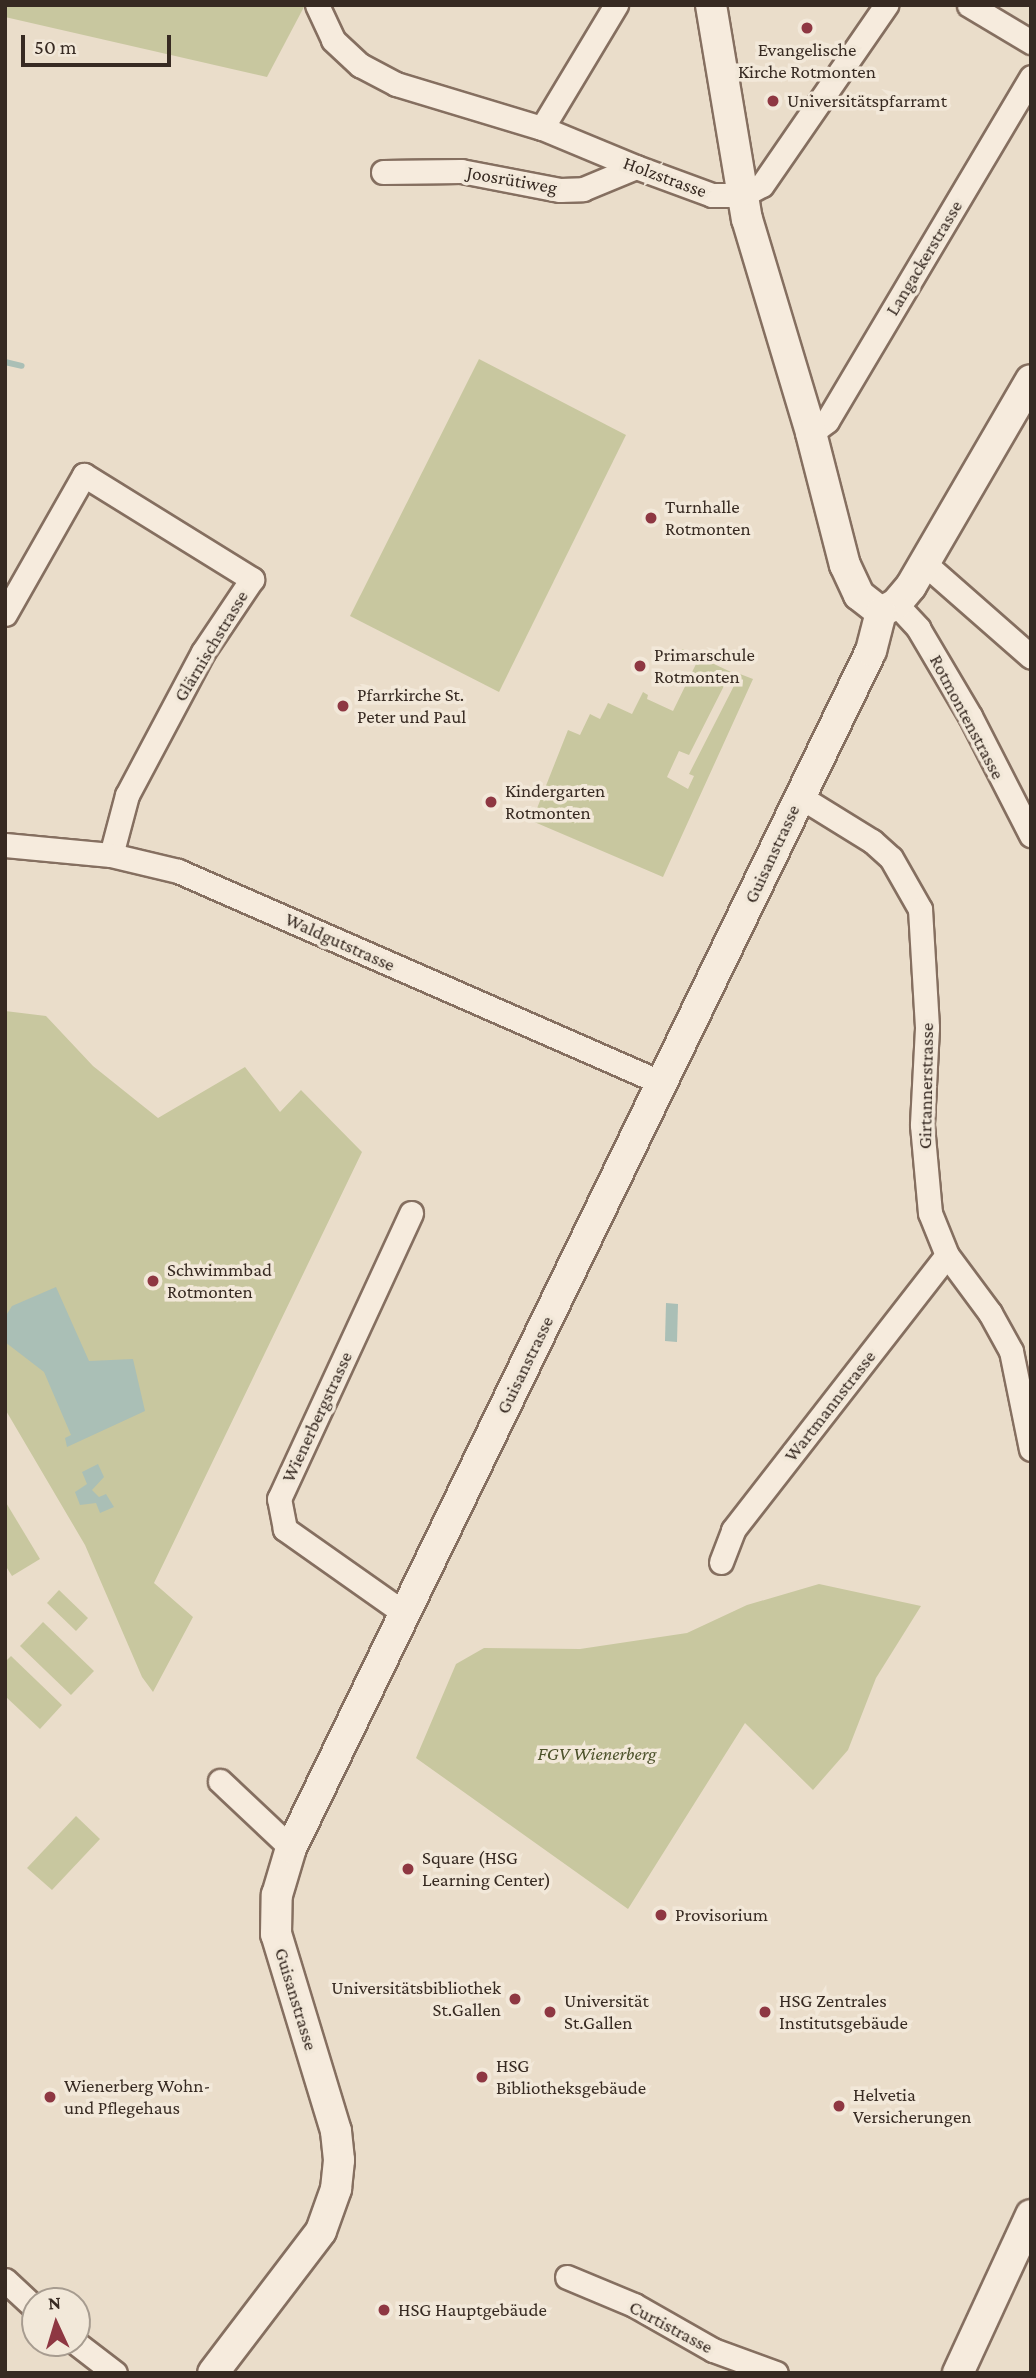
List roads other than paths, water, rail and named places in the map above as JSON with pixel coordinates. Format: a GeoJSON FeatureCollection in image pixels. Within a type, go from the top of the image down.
{"type":"FeatureCollection","features":[{"type":"Feature","properties":{"kind":"street","name":"Holzstrasse"},"geometry":{"type":"LineString","coordinates":[[317,5],[333,40],[360,65],[407,88],[542,128],[712,195],[743,195]]}},
{"type":"Feature","properties":{"kind":"street"},"geometry":{"type":"LineString","coordinates":[[542,128],[616,5]]}},
{"type":"Feature","properties":{"kind":"street"},"geometry":{"type":"LineString","coordinates":[[711,5],[747,219],[811,433],[849,576],[859,595],[889,608]]}},
{"type":"Feature","properties":{"kind":"street"},"geometry":{"type":"LineString","coordinates":[[743,195],[762,185],[886,5]]}},
{"type":"Feature","properties":{"kind":"street"},"geometry":{"type":"LineString","coordinates":[[970,5],[1031,42]]}},
{"type":"Feature","properties":{"kind":"street","name":"Langackerstrasse"},"geometry":{"type":"LineString","coordinates":[[811,433],[827,421],[1031,78]]}},
{"type":"Feature","properties":{"kind":"street","name":"Joosrütiweg"},"geometry":{"type":"LineString","coordinates":[[383,172],[461,171],[560,190],[583,189],[636,167]]}},
{"type":"Feature","properties":{"kind":"street","name":"Guisanstrasse"},"geometry":{"type":"LineString","coordinates":[[213,2373],[321,2231],[336,2189],[339,2160],[336,2131],[276,1934],[277,1895],[291,1848],[871,651],[889,608],[911,586],[1028,390]]}},
{"type":"Feature","properties":{"kind":"street","name":"Glärnischstrasse"},"geometry":{"type":"LineString","coordinates":[[5,614],[84,475],[252,579],[203,652],[127,795],[111,855]]}},
{"type":"Feature","properties":{"kind":"street"},"geometry":{"type":"LineString","coordinates":[[924,563],[1030,655]]}},
{"type":"Feature","properties":{"kind":"street","name":"Rotmontenstrasse"},"geometry":{"type":"LineString","coordinates":[[889,608],[918,628],[1023,811],[1031,835]]}},
{"type":"Feature","properties":{"kind":"street","name":"Girtannerstrasse"},"geometry":{"type":"LineString","coordinates":[[799,796],[872,841],[891,858],[920,909],[927,1028],[922,1125],[930,1213],[947,1255],[990,1313],[1011,1351],[1031,1449]]}},
{"type":"Feature","properties":{"kind":"street","name":"Waldgutstrasse"},"geometry":{"type":"LineString","coordinates":[[5,845],[111,855],[178,871],[662,1083]]}},
{"type":"Feature","properties":{"kind":"street","name":"Wienerbergstrasse"},"geometry":{"type":"LineString","coordinates":[[404,1613],[285,1528],[279,1499],[411,1213]]}},
{"type":"Feature","properties":{"kind":"street","name":"Wartmannstrasse"},"geometry":{"type":"LineString","coordinates":[[721,1562],[733,1530],[947,1255]]}},
{"type":"Feature","properties":{"kind":"street"},"geometry":{"type":"LineString","coordinates":[[220,1781],[291,1848]]}},
{"type":"Feature","properties":{"kind":"street"},"geometry":{"type":"LineString","coordinates":[[958,2373],[1031,2215]]}},
{"type":"Feature","properties":{"kind":"street","name":"Curtistrasse"},"geometry":{"type":"LineString","coordinates":[[567,2277],[634,2305],[713,2350],[776,2373]]}},
{"type":"Feature","properties":{"kind":"street"},"geometry":{"type":"LineString","coordinates":[[5,2280],[21,2295]]}},
{"type":"Feature","properties":{"kind":"street"},"geometry":{"type":"LineString","coordinates":[[91,2355],[115,2373]]}},
{"type":"Feature","properties":{"kind":"waterway"},"geometry":{"type":"LineString","coordinates":[[5,362],[22,366]]}},
{"type":"Feature","properties":{"kind":"place","name":"Evangelische Kirche Rotmonten"},"geometry":{"type":"Point","coordinates":[807,28]}},
{"type":"Feature","properties":{"kind":"place","name":"Universitätspfarramt"},"geometry":{"type":"Point","coordinates":[773,101]}},
{"type":"Feature","properties":{"kind":"place","name":"Turnhalle Rotmonten"},"geometry":{"type":"Point","coordinates":[651,518]}},
{"type":"Feature","properties":{"kind":"place","name":"Primarschule Rotmonten"},"geometry":{"type":"Point","coordinates":[640,666]}},
{"type":"Feature","properties":{"kind":"place","name":"Pfarrkirche St. Peter und Paul"},"geometry":{"type":"Point","coordinates":[343,706]}},
{"type":"Feature","properties":{"kind":"place","name":"Kindergarten Rotmonten"},"geometry":{"type":"Point","coordinates":[491,802]}},
{"type":"Feature","properties":{"kind":"place","name":"Schwimmbad Rotmonten"},"geometry":{"type":"Point","coordinates":[153,1281]}},
{"type":"Feature","properties":{"kind":"place","name":"Square (HSG Learning Center)"},"geometry":{"type":"Point","coordinates":[408,1869]}},
{"type":"Feature","properties":{"kind":"place","name":"Provisorium"},"geometry":{"type":"Point","coordinates":[661,1915]}},
{"type":"Feature","properties":{"kind":"place","name":"Universitätsbibliothek St.Gallen"},"geometry":{"type":"Point","coordinates":[515,1999]}},
{"type":"Feature","properties":{"kind":"place","name":"Universität St.Gallen"},"geometry":{"type":"Point","coordinates":[550,2012]}},
{"type":"Feature","properties":{"kind":"place","name":"HSG Zentrales Institutsgebäude"},"geometry":{"type":"Point","coordinates":[765,2012]}},
{"type":"Feature","properties":{"kind":"place","name":"HSG Bibliotheksgebäude"},"geometry":{"type":"Point","coordinates":[482,2077]}},
{"type":"Feature","properties":{"kind":"place","name":"Wienerberg Wohn- und Pflegehaus"},"geometry":{"type":"Point","coordinates":[50,2097]}},
{"type":"Feature","properties":{"kind":"place","name":"Helvetia Versicherungen"},"geometry":{"type":"Point","coordinates":[839,2106]}},
{"type":"Feature","properties":{"kind":"place","name":"HSG Hauptgebäude"},"geometry":{"type":"Point","coordinates":[384,2310]}},
{"type":"Feature","properties":{"kind":"park label","name":"FGV Wienerberg"},"geometry":{"type":"Point","coordinates":[597,1754]}}]}
